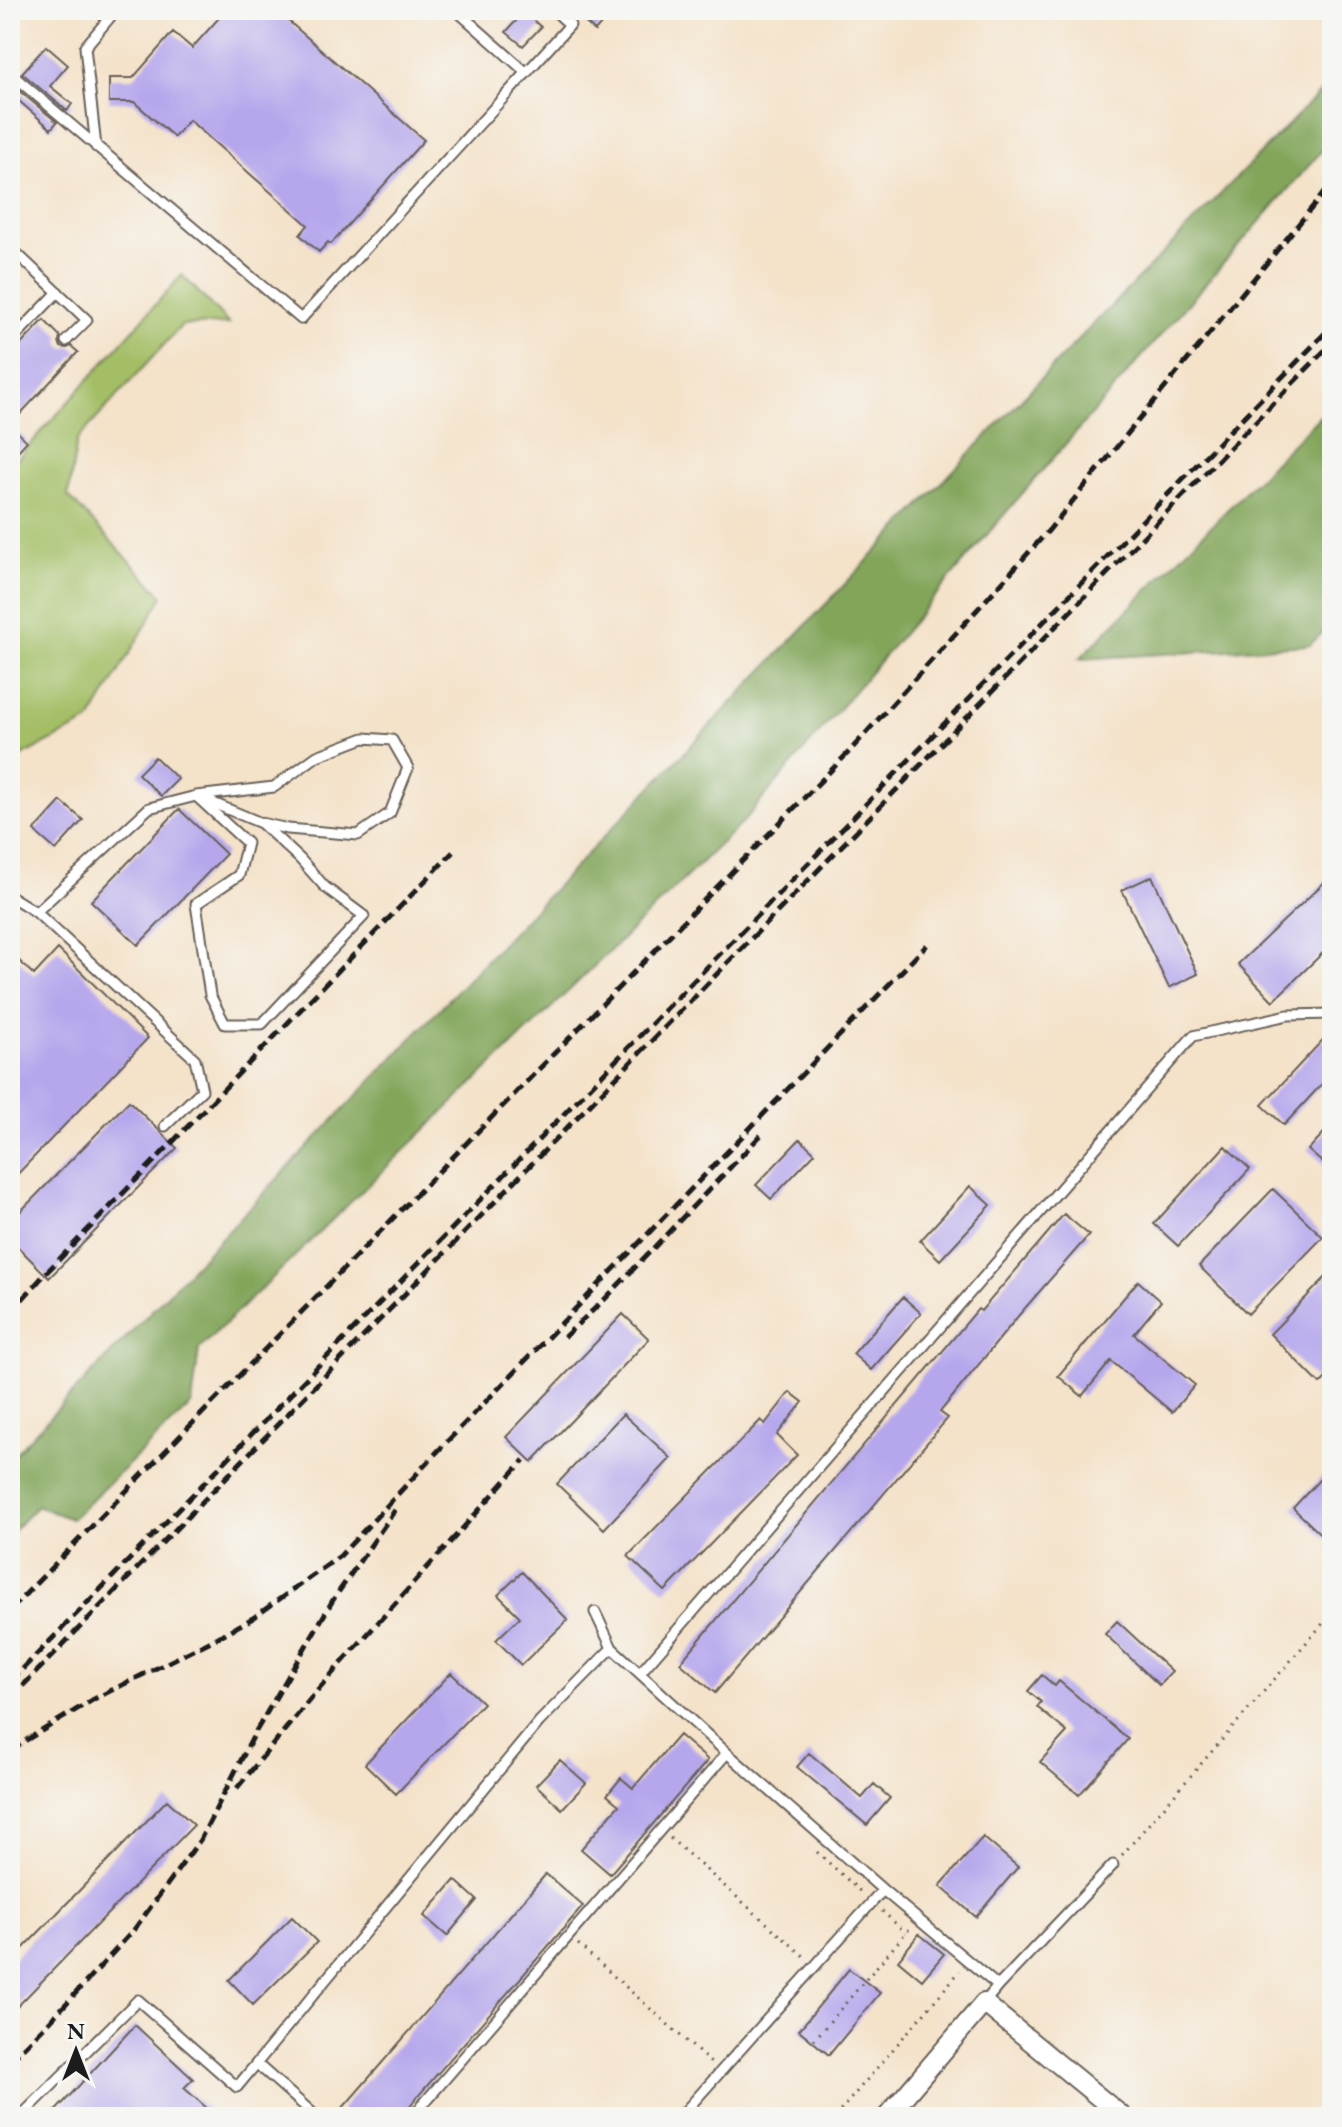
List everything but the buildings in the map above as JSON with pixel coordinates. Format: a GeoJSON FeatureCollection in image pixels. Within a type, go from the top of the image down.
{"type":"FeatureCollection","features":[{"type":"Feature","properties":{"kind":"street"},"geometry":{"type":"LineString","coordinates":[[887,2117],[984,2003],[1123,2117]]}},
{"type":"Feature","properties":{"kind":"lane"},"geometry":{"type":"LineString","coordinates":[[96,147],[85,47],[116,10]]}},
{"type":"Feature","properties":{"kind":"lane"},"geometry":{"type":"LineString","coordinates":[[456,10],[527,73]]}},
{"type":"Feature","properties":{"kind":"lane"},"geometry":{"type":"LineString","coordinates":[[10,73],[301,319],[570,25],[554,10]]}},
{"type":"Feature","properties":{"kind":"lane"},"geometry":{"type":"LineString","coordinates":[[10,247],[87,320],[66,341]]}},
{"type":"Feature","properties":{"kind":"lane"},"geometry":{"type":"LineString","coordinates":[[10,342],[58,292]]}},
{"type":"Feature","properties":{"kind":"lane"},"geometry":{"type":"LineString","coordinates":[[36,912],[149,808],[196,796],[274,787],[317,756],[364,738],[392,740],[408,768],[390,813],[358,835],[288,829],[261,823],[196,796]]}},
{"type":"Feature","properties":{"kind":"lane"},"geometry":{"type":"LineString","coordinates":[[196,796],[247,843],[239,875],[196,904],[210,995],[225,1024],[262,1024],[364,916],[325,887],[261,823]]}},
{"type":"Feature","properties":{"kind":"lane"},"geometry":{"type":"LineString","coordinates":[[10,896],[36,912],[195,1059],[202,1090],[165,1126]]}},
{"type":"Feature","properties":{"kind":"lane"},"geometry":{"type":"LineString","coordinates":[[640,1673],[1193,1036],[1288,1015],[1332,1014]]}},
{"type":"Feature","properties":{"kind":"lane"},"geometry":{"type":"LineString","coordinates":[[595,1612],[612,1648],[883,1890],[998,1986]]}},
{"type":"Feature","properties":{"kind":"lane"},"geometry":{"type":"LineString","coordinates":[[20,2117],[138,2000],[237,2087],[539,1722],[612,1648]]}},
{"type":"Feature","properties":{"kind":"lane"},"geometry":{"type":"LineString","coordinates":[[412,2117],[727,1753]]}},
{"type":"Feature","properties":{"kind":"lane"},"geometry":{"type":"LineString","coordinates":[[984,2003],[1113,1865]]}},
{"type":"Feature","properties":{"kind":"lane"},"geometry":{"type":"LineString","coordinates":[[680,2117],[883,1890]]}},
{"type":"Feature","properties":{"kind":"lane"},"geometry":{"type":"LineString","coordinates":[[257,2064],[317,2117]]}},
{"type":"Feature","properties":{"kind":"path"},"geometry":{"type":"LineString","coordinates":[[1113,1865],[1332,1613]]}},
{"type":"Feature","properties":{"kind":"path"},"geometry":{"type":"LineString","coordinates":[[661,1830],[815,1966]]}},
{"type":"Feature","properties":{"kind":"path"},"geometry":{"type":"LineString","coordinates":[[814,2040],[918,1920]]}},
{"type":"Feature","properties":{"kind":"path"},"geometry":{"type":"LineString","coordinates":[[569,1936],[721,2072]]}},
{"type":"Feature","properties":{"kind":"path"},"geometry":{"type":"LineString","coordinates":[[835,2117],[967,1962]]}},
{"type":"Feature","properties":{"kind":"path"},"geometry":{"type":"LineString","coordinates":[[1020,2117],[1032,2112],[1041,2117]]}},
{"type":"Feature","properties":{"kind":"green space"},"geometry":{"type":"Polygon","coordinates":[[[1332,80],[1332,139],[1014,503],[744,821],[199,1349],[192,1404],[71,1519],[37,1506],[10,1534],[10,1459],[1079,339],[1332,80]]]}},
{"type":"Feature","properties":{"kind":"green space"},"geometry":{"type":"Polygon","coordinates":[[[182,275],[229,324],[182,325],[77,440],[68,496],[163,596],[90,721],[10,762],[10,467],[182,275]]]}},
{"type":"Feature","properties":{"kind":"green space"},"geometry":{"type":"Polygon","coordinates":[[[1332,404],[1332,623],[1310,645],[1079,659],[1332,404]]]}},
{"type":"Feature","properties":{"kind":"railway"},"geometry":{"type":"LineString","coordinates":[[10,1610],[847,754],[1049,530],[1332,183]]}},
{"type":"Feature","properties":{"kind":"railway"},"geometry":{"type":"LineString","coordinates":[[10,1682],[1332,326]]}},
{"type":"Feature","properties":{"kind":"railway"},"geometry":{"type":"LineString","coordinates":[[10,1699],[1332,343]]}},
{"type":"Feature","properties":{"kind":"railway"},"geometry":{"type":"LineString","coordinates":[[10,1313],[453,852]]}},
{"type":"Feature","properties":{"kind":"railway"},"geometry":{"type":"LineString","coordinates":[[10,1750],[94,1699],[253,1618],[340,1556],[927,945]]}},
{"type":"Feature","properties":{"kind":"railway"},"geometry":{"type":"LineString","coordinates":[[564,1337],[604,1300],[762,1134]]}},
{"type":"Feature","properties":{"kind":"railway"},"geometry":{"type":"LineString","coordinates":[[237,1788],[321,1686],[524,1460]]}},
{"type":"Feature","properties":{"kind":"railway"},"geometry":{"type":"LineString","coordinates":[[10,2061],[133,1931],[200,1840],[256,1731],[333,1600],[395,1510]]}}]}
